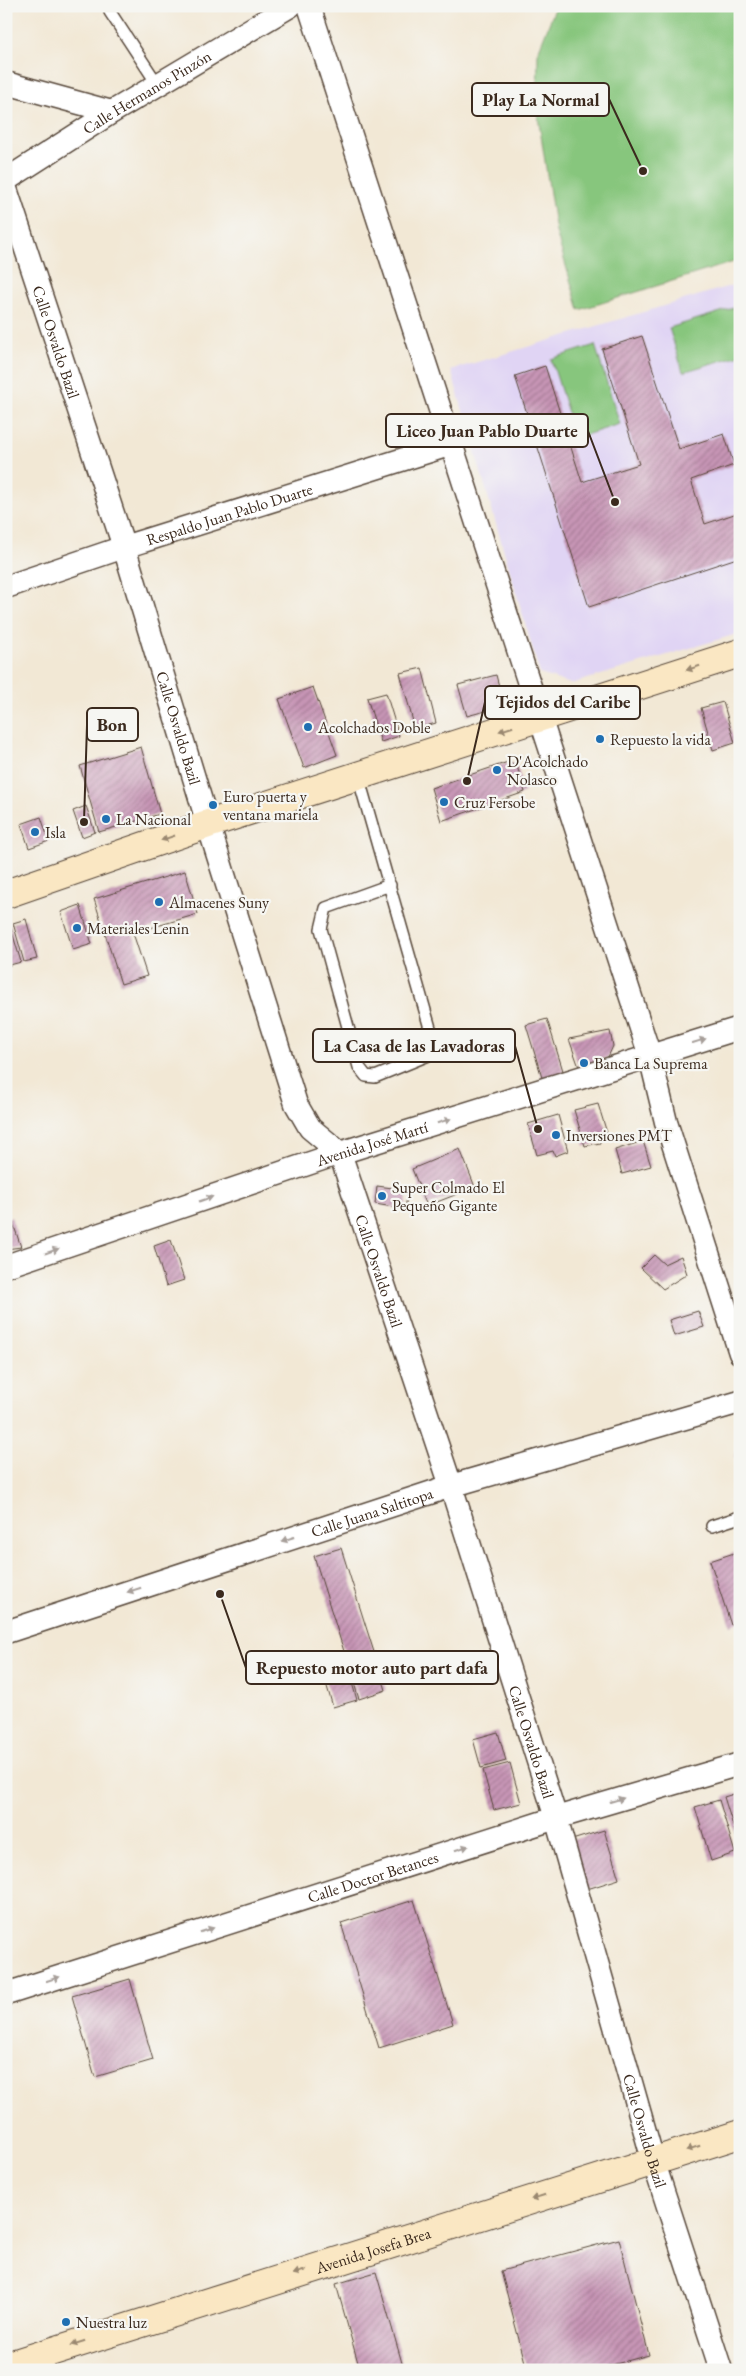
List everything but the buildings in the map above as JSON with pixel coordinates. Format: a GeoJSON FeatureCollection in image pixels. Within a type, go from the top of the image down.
{"type":"FeatureCollection","features":[{"type":"Feature","properties":{"kind":"main road"},"geometry":{"type":"LineString","coordinates":[[6,894],[208,824],[740,653]]}},
{"type":"Feature","properties":{"kind":"main road","name":"Avenida Josefa Brea"},"geometry":{"type":"LineString","coordinates":[[6,2366],[740,2134]]}},
{"type":"Feature","properties":{"kind":"street","name":"Calle Hermanos Pinzón"},"geometry":{"type":"LineString","coordinates":[[6,180],[112,112],[290,6]]}},
{"type":"Feature","properties":{"kind":"street"},"geometry":{"type":"LineString","coordinates":[[309,6],[650,1056],[666,1122],[740,1352]]}},
{"type":"Feature","properties":{"kind":"street"},"geometry":{"type":"LineString","coordinates":[[6,84],[112,112]]}},
{"type":"Feature","properties":{"kind":"street","name":"Calle Osvaldo Bazil"},"geometry":{"type":"LineString","coordinates":[[6,189],[124,547],[296,1104],[310,1128],[340,1154],[451,1486],[556,1818],[653,2160],[721,2370]]}},
{"type":"Feature","properties":{"kind":"street","name":"Respaldo Juan Pablo Duarte"},"geometry":{"type":"LineString","coordinates":[[6,587],[124,547],[452,444]]}},
{"type":"Feature","properties":{"kind":"street","name":"Avenida José Martí"},"geometry":{"type":"LineString","coordinates":[[6,1266],[340,1154],[740,1028]]}},
{"type":"Feature","properties":{"kind":"street","name":"Calle Juana Saltitopa"},"geometry":{"type":"LineString","coordinates":[[6,1632],[451,1486],[740,1402]]}},
{"type":"Feature","properties":{"kind":"street","name":"Calle Doctor Betances"},"geometry":{"type":"LineString","coordinates":[[6,1994],[556,1818],[740,1764]]}},
{"type":"Feature","properties":{"kind":"lane"},"geometry":{"type":"LineString","coordinates":[[110,6],[110,12],[158,85]]}},
{"type":"Feature","properties":{"kind":"lane"},"geometry":{"type":"LineString","coordinates":[[358,776],[390,885],[432,1035],[433,1046],[432,1054],[375,1077],[366,1076],[359,1067],[321,929],[326,908],[390,885]]}},
{"type":"Feature","properties":{"kind":"lane"},"geometry":{"type":"LineString","coordinates":[[712,1526],[740,1517]]}},
{"type":"Feature","properties":{"kind":"shaded area"},"geometry":{"type":"Polygon","coordinates":[[[740,283],[740,633],[571,684],[540,674],[451,370],[740,283]]]}},
{"type":"Feature","properties":{"kind":"green space"},"geometry":{"type":"Polygon","coordinates":[[[556,6],[740,6],[740,260],[579,310],[556,232],[537,110],[538,52],[556,6]]]}},
{"type":"Feature","properties":{"kind":"green space"},"geometry":{"type":"Polygon","coordinates":[[[740,306],[740,355],[683,372],[669,328],[740,306]]]}},
{"type":"Feature","properties":{"kind":"green space"},"geometry":{"type":"Polygon","coordinates":[[[595,345],[620,424],[576,438],[551,359],[595,345]]]}},
{"type":"Feature","properties":{"kind":"place","name":"Play La Normal"},"geometry":{"type":"Point","coordinates":[643,171]}},
{"type":"Feature","properties":{"kind":"place","name":"Liceo Juan Pablo Duarte"},"geometry":{"type":"Point","coordinates":[615,502]}},
{"type":"Feature","properties":{"kind":"place","name":"Acolchados Doble"},"geometry":{"type":"Point","coordinates":[308,727]}},
{"type":"Feature","properties":{"kind":"place","name":"Repuesto la vida"},"geometry":{"type":"Point","coordinates":[600,739]}},
{"type":"Feature","properties":{"kind":"place","name":"D'Acolchado Nolasco"},"geometry":{"type":"Point","coordinates":[497,770]}},
{"type":"Feature","properties":{"kind":"place","name":"Tejidos del Caribe"},"geometry":{"type":"Point","coordinates":[467,781]}},
{"type":"Feature","properties":{"kind":"place","name":"Cruz Fersobe"},"geometry":{"type":"Point","coordinates":[444,802]}},
{"type":"Feature","properties":{"kind":"place","name":"Euro puerta y ventana mariela"},"geometry":{"type":"Point","coordinates":[213,805]}},
{"type":"Feature","properties":{"kind":"place","name":"La Nacional"},"geometry":{"type":"Point","coordinates":[106,819]}},
{"type":"Feature","properties":{"kind":"place","name":"Bon"},"geometry":{"type":"Point","coordinates":[84,822]}},
{"type":"Feature","properties":{"kind":"place","name":"Isla"},"geometry":{"type":"Point","coordinates":[35,832]}},
{"type":"Feature","properties":{"kind":"place","name":"Almacenes Suny"},"geometry":{"type":"Point","coordinates":[159,902]}},
{"type":"Feature","properties":{"kind":"place","name":"Materiales Lenin"},"geometry":{"type":"Point","coordinates":[77,928]}},
{"type":"Feature","properties":{"kind":"place","name":"Banca La Suprema"},"geometry":{"type":"Point","coordinates":[584,1063]}},
{"type":"Feature","properties":{"kind":"place","name":"La Casa de las Lavadoras"},"geometry":{"type":"Point","coordinates":[538,1129]}},
{"type":"Feature","properties":{"kind":"place","name":"Inversiones PMT"},"geometry":{"type":"Point","coordinates":[556,1135]}},
{"type":"Feature","properties":{"kind":"place","name":"Super Colmado El Pequeño Gigante"},"geometry":{"type":"Point","coordinates":[382,1196]}},
{"type":"Feature","properties":{"kind":"place","name":"Repuesto motor auto part dafa"},"geometry":{"type":"Point","coordinates":[220,1594]}},
{"type":"Feature","properties":{"kind":"place","name":"Nuestra luz"},"geometry":{"type":"Point","coordinates":[66,2322]}}]}
